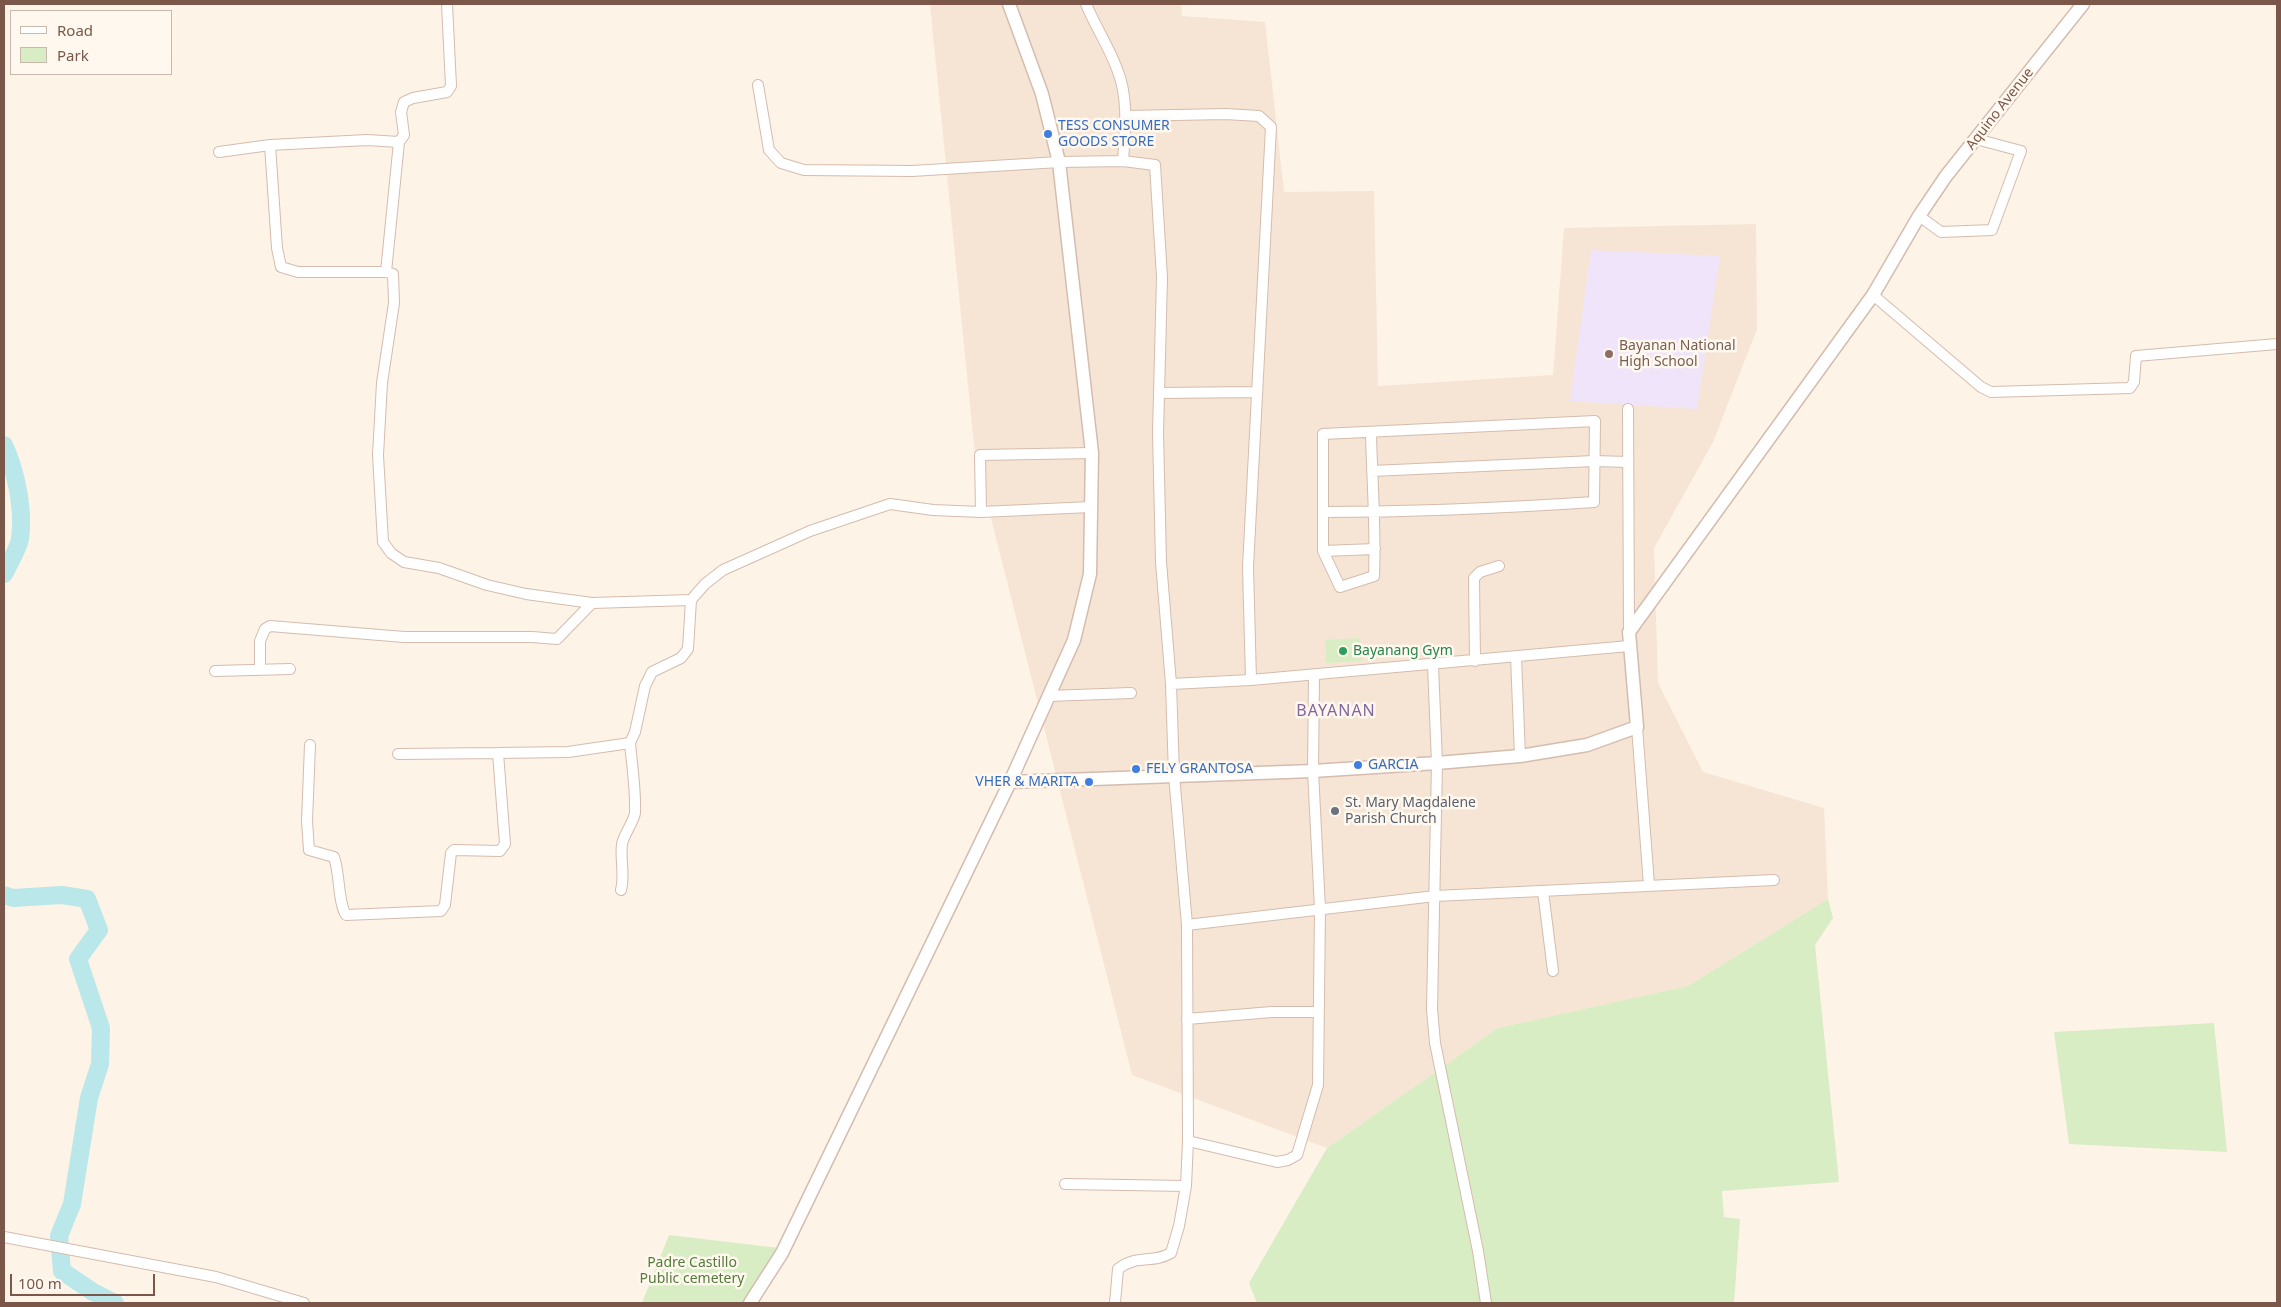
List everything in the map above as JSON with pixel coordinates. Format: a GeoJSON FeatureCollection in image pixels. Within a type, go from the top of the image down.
{"type":"FeatureCollection","features":[{"type":"Feature","properties":{"kind":"street"},"geometry":{"type":"LineString","coordinates":[[386,272],[399,142],[404,135],[401,112],[404,102],[412,98],[448,92],[451,86],[447,4]]}},
{"type":"Feature","properties":{"kind":"street"},"geometry":{"type":"LineString","coordinates":[[750,1303],[782,1253],[1010,782],[1074,640],[1090,574],[1092,453],[1059,162],[1042,94],[1009,4]]}},
{"type":"Feature","properties":{"kind":"street"},"geometry":{"type":"LineString","coordinates":[[1086,4],[1117,70],[1126,116],[1123,161]]}},
{"type":"Feature","properties":{"kind":"street","name":"Aquino Avenue"},"geometry":{"type":"LineString","coordinates":[[1629,632],[1873,295],[1919,216],[1946,176],[2083,4]]}},
{"type":"Feature","properties":{"kind":"street"},"geometry":{"type":"LineString","coordinates":[[758,85],[769,150],[781,163],[804,170],[912,171],[1059,162],[1123,161],[1156,165],[1162,277],[1158,433],[1161,562],[1171,684],[1174,775],[1187,925],[1188,1141],[1186,1186],[1179,1226],[1171,1253],[1162,1258],[1129,1261],[1118,1269],[1115,1303]]}},
{"type":"Feature","properties":{"kind":"street"},"geometry":{"type":"LineString","coordinates":[[1126,116],[1234,114],[1259,116],[1271,127],[1264,226],[1258,392],[1248,567],[1251,680]]}},
{"type":"Feature","properties":{"kind":"street"},"geometry":{"type":"LineString","coordinates":[[1919,216],[1941,232],[1992,230],[2020,151],[1976,139]]}},
{"type":"Feature","properties":{"kind":"street"},"geometry":{"type":"LineString","coordinates":[[219,152],[270,145],[367,140],[399,142]]}},
{"type":"Feature","properties":{"kind":"street"},"geometry":{"type":"LineString","coordinates":[[270,145],[277,248],[281,268],[298,272],[386,272],[393,274],[394,302],[382,383],[378,455],[383,542],[391,553],[404,562],[439,568],[495,587],[592,602],[691,600]]}},
{"type":"Feature","properties":{"kind":"street"},"geometry":{"type":"LineString","coordinates":[[1873,295],[1981,387],[1991,392],[2130,388],[2134,382],[2136,356],[2277,344]]}},
{"type":"Feature","properties":{"kind":"street"},"geometry":{"type":"LineString","coordinates":[[1160,393],[1258,392]]}},
{"type":"Feature","properties":{"kind":"street"},"geometry":{"type":"LineString","coordinates":[[1628,409],[1629,646],[1649,885]]}},
{"type":"Feature","properties":{"kind":"street"},"geometry":{"type":"LineString","coordinates":[[1324,512],[1374,512],[1519,507],[1594,502],[1595,421],[1323,434],[1323,551],[1340,587],[1374,576],[1375,549],[1374,512],[1372,471],[1371,433]]}},
{"type":"Feature","properties":{"kind":"street"},"geometry":{"type":"LineString","coordinates":[[981,512],[980,455],[1092,453]]}},
{"type":"Feature","properties":{"kind":"street"},"geometry":{"type":"LineString","coordinates":[[1372,471],[1628,462]]}},
{"type":"Feature","properties":{"kind":"street"},"geometry":{"type":"LineString","coordinates":[[621,890],[624,880],[621,859],[622,842],[628,825],[635,815],[630,743],[635,732],[645,686],[652,672],[681,658],[688,650],[691,600],[705,584],[723,570],[810,532],[890,504],[933,510],[981,512],[1091,507]]}},
{"type":"Feature","properties":{"kind":"street"},"geometry":{"type":"LineString","coordinates":[[1323,551],[1375,549]]}},
{"type":"Feature","properties":{"kind":"street"},"geometry":{"type":"LineString","coordinates":[[1475,661],[1474,578],[1480,572],[1499,566]]}},
{"type":"Feature","properties":{"kind":"street"},"geometry":{"type":"LineString","coordinates":[[260,669],[260,641],[265,629],[270,626],[404,636],[557,639],[592,602]]}},
{"type":"Feature","properties":{"kind":"street"},"geometry":{"type":"LineString","coordinates":[[1171,684],[1314,675],[1629,646]]}},
{"type":"Feature","properties":{"kind":"street"},"geometry":{"type":"LineString","coordinates":[[1516,657],[1520,756]]}},
{"type":"Feature","properties":{"kind":"street"},"geometry":{"type":"LineString","coordinates":[[1433,665],[1437,763],[1432,1009],[1435,1043],[1478,1251],[1486,1303]]}},
{"type":"Feature","properties":{"kind":"street"},"geometry":{"type":"LineString","coordinates":[[215,671],[290,669]]}},
{"type":"Feature","properties":{"kind":"street"},"geometry":{"type":"LineString","coordinates":[[1188,1141],[1277,1162],[1288,1160],[1297,1155],[1318,1085],[1320,909],[1313,771],[1314,675]]}},
{"type":"Feature","properties":{"kind":"street"},"geometry":{"type":"LineString","coordinates":[[1048,696],[1131,693]]}},
{"type":"Feature","properties":{"kind":"street"},"geometry":{"type":"LineString","coordinates":[[1010,782],[1313,771],[1520,756],[1587,745],[1636,727]]}},
{"type":"Feature","properties":{"kind":"street"},"geometry":{"type":"LineString","coordinates":[[398,754],[578,751],[630,743]]}},
{"type":"Feature","properties":{"kind":"street"},"geometry":{"type":"LineString","coordinates":[[310,745],[309,850],[334,858],[341,889],[342,908],[346,915],[441,911],[445,905],[450,853],[454,850],[500,851],[505,844],[498,753]]}},
{"type":"Feature","properties":{"kind":"street"},"geometry":{"type":"LineString","coordinates":[[1187,925],[1435,896],[1774,880]]}},
{"type":"Feature","properties":{"kind":"street"},"geometry":{"type":"LineString","coordinates":[[1543,891],[1553,971]]}},
{"type":"Feature","properties":{"kind":"street"},"geometry":{"type":"LineString","coordinates":[[1187,1019],[1272,1012],[1318,1012]]}},
{"type":"Feature","properties":{"kind":"street"},"geometry":{"type":"LineString","coordinates":[[1065,1184],[1186,1186]]}},
{"type":"Feature","properties":{"kind":"street"},"geometry":{"type":"LineString","coordinates":[[4,1237],[216,1277],[304,1303]]}},
{"type":"Feature","properties":{"kind":"shaded area"},"geometry":{"type":"Polygon","coordinates":[[[930,4],[1181,4],[1182,16],[1265,22],[1284,192],[1374,191],[1378,386],[1553,375],[1564,228],[1756,224],[1757,329],[1713,442],[1654,548],[1658,683],[1703,772],[1824,808],[1828,899],[1688,986],[1498,1028],[1327,1148],[1132,1075],[975,455],[930,4]]]}},
{"type":"Feature","properties":{"kind":"shaded area"},"geometry":{"type":"Polygon","coordinates":[[[1591,250],[1720,256],[1697,409],[1570,401],[1591,250]]]}},
{"type":"Feature","properties":{"kind":"green space","name":"Bayanang Gym"},"geometry":{"type":"Polygon","coordinates":[[[1360,638],[1362,661],[1326,663],[1325,640],[1360,638]]]}},
{"type":"Feature","properties":{"kind":"green space"},"geometry":{"type":"Polygon","coordinates":[[[1828,899],[1833,918],[1815,945],[1839,1182],[1722,1191],[1724,1217],[1740,1219],[1734,1303],[1257,1303],[1249,1283],[1327,1148],[1498,1028],[1688,986],[1828,899]]]}},
{"type":"Feature","properties":{"kind":"green space"},"geometry":{"type":"Polygon","coordinates":[[[2214,1023],[2227,1152],[2069,1144],[2054,1032],[2214,1023]]]}},
{"type":"Feature","properties":{"kind":"green space","name":"Padre Castillo Public cemetery"},"geometry":{"type":"Polygon","coordinates":[[[669,1235],[779,1248],[743,1303],[642,1303],[669,1235]]]}},
{"type":"Feature","properties":{"kind":"waterway"},"geometry":{"type":"LineString","coordinates":[[4,445],[18,490],[21,515],[19,543],[4,574]]}},
{"type":"Feature","properties":{"kind":"waterway"},"geometry":{"type":"LineString","coordinates":[[4,895],[13,898],[62,895],[87,899],[99,930],[78,959],[101,1028],[100,1064],[89,1098],[72,1204],[59,1236],[62,1271],[93,1292],[115,1303]]}},
{"type":"Feature","properties":{"kind":"place","name":"TESS CONSUMER GOODS STORE"},"geometry":{"type":"Point","coordinates":[1048,134]}},
{"type":"Feature","properties":{"kind":"place","name":"Bayanan National High School"},"geometry":{"type":"Point","coordinates":[1609,354]}},
{"type":"Feature","properties":{"kind":"place","name":"Bayanang Gym"},"geometry":{"type":"Point","coordinates":[1343,651]}},
{"type":"Feature","properties":{"kind":"place","name":"GARCIA"},"geometry":{"type":"Point","coordinates":[1358,765]}},
{"type":"Feature","properties":{"kind":"place","name":"FELY GRANTOSA"},"geometry":{"type":"Point","coordinates":[1136,769]}},
{"type":"Feature","properties":{"kind":"place","name":"VHER & MARITA"},"geometry":{"type":"Point","coordinates":[1089,782]}},
{"type":"Feature","properties":{"kind":"place","name":"St. Mary Magdalene Parish Church"},"geometry":{"type":"Point","coordinates":[1335,811]}},
{"type":"Feature","properties":{"kind":"district","name":"BAYANAN"},"geometry":{"type":"Point","coordinates":[1336,711]}}]}
